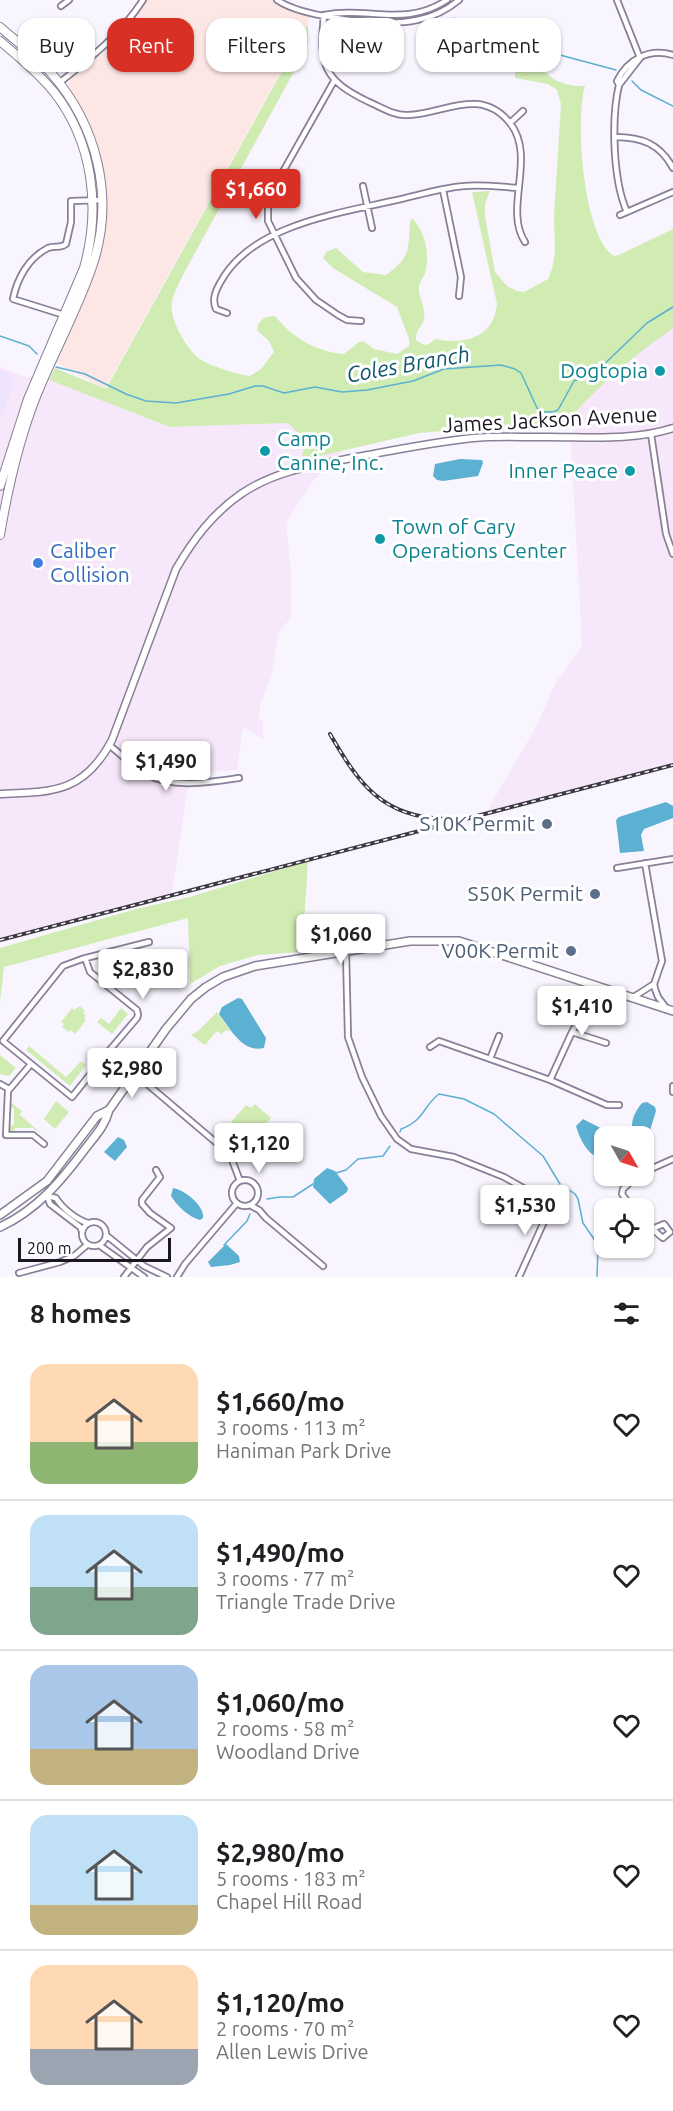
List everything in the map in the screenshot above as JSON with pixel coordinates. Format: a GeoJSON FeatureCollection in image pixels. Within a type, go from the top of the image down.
{"type":"FeatureCollection","features":[{"type":"Feature","properties":{"kind":"main road"},"geometry":{"type":"LineString","coordinates":[[0,27],[59,83],[78,110],[91,137],[100,167],[103,200],[100,238],[94,262],[36,395],[12,474],[0,535]]}},
{"type":"Feature","properties":{"kind":"main road"},"geometry":{"type":"LineString","coordinates":[[0,41],[40,77],[64,108],[81,141],[91,177],[93,201],[92,234],[88,252],[28,399],[0,486]]}},
{"type":"Feature","properties":{"kind":"main road"},"geometry":{"type":"LineString","coordinates":[[51,89],[59,83]]}},
{"type":"Feature","properties":{"kind":"main road"},"geometry":{"type":"LineString","coordinates":[[0,1227],[22,1215],[47,1196],[106,1122],[109,1110],[184,1007],[206,987],[223,977],[255,966],[410,941],[459,941],[670,1010]]}},
{"type":"Feature","properties":{"kind":"main road"},"geometry":{"type":"LineString","coordinates":[[0,1215],[47,1181],[97,1116],[109,1110]]}},
{"type":"Feature","properties":{"kind":"main road"},"geometry":{"type":"LineString","coordinates":[[0,1210],[11,1208]]}},
{"type":"Feature","properties":{"kind":"street"},"geometry":{"type":"LineString","coordinates":[[61,6],[69,0]]}},
{"type":"Feature","properties":{"kind":"street"},"geometry":{"type":"LineString","coordinates":[[59,83],[111,41],[142,0]]}},
{"type":"Feature","properties":{"kind":"street"},"geometry":{"type":"LineString","coordinates":[[277,0],[299,11],[334,19],[399,22],[415,21],[436,14],[459,0]]}},
{"type":"Feature","properties":{"kind":"street"},"geometry":{"type":"LineString","coordinates":[[324,15],[334,13],[411,15],[431,9],[447,0]]}},
{"type":"Feature","properties":{"kind":"street"},"geometry":{"type":"LineString","coordinates":[[617,0],[640,58]]}},
{"type":"Feature","properties":{"kind":"street"},"geometry":{"type":"LineString","coordinates":[[324,15],[322,52],[325,63],[334,81],[352,94],[398,114],[416,114],[472,103],[493,110],[510,123],[521,149],[518,228],[525,242]]}},
{"type":"Feature","properties":{"kind":"street"},"geometry":{"type":"LineString","coordinates":[[627,212],[620,196],[615,137],[619,85],[617,81],[632,60],[658,53],[673,55]]}},
{"type":"Feature","properties":{"kind":"street"},"geometry":{"type":"LineString","coordinates":[[334,81],[272,191],[267,209],[268,221],[296,278],[308,293],[347,320],[361,321]]}},
{"type":"Feature","properties":{"kind":"street"},"geometry":{"type":"LineString","coordinates":[[510,123],[523,111]]}},
{"type":"Feature","properties":{"kind":"street"},"geometry":{"type":"LineString","coordinates":[[615,137],[630,137],[648,142],[666,156],[673,168]]}},
{"type":"Feature","properties":{"kind":"street"},"geometry":{"type":"LineString","coordinates":[[227,313],[214,306],[214,295],[224,276],[243,254],[258,243],[274,236],[322,217],[468,185],[519,188]]}},
{"type":"Feature","properties":{"kind":"street"},"geometry":{"type":"LineString","coordinates":[[363,186],[372,228]]}},
{"type":"Feature","properties":{"kind":"street"},"geometry":{"type":"LineString","coordinates":[[443,190],[461,278],[459,296]]}},
{"type":"Feature","properties":{"kind":"street"},"geometry":{"type":"LineString","coordinates":[[620,215],[673,192]]}},
{"type":"Feature","properties":{"kind":"street"},"geometry":{"type":"LineString","coordinates":[[64,315],[13,299],[20,274],[43,251],[50,247],[60,248],[66,244],[71,201],[103,200]]}},
{"type":"Feature","properties":{"kind":"street","name":"James Jackson Avenue"},"geometry":{"type":"LineString","coordinates":[[0,794],[43,792],[66,786],[91,769],[109,746],[175,570],[190,545],[208,522],[234,500],[259,484],[296,469],[418,445],[475,438],[651,434],[673,428]]}},
{"type":"Feature","properties":{"kind":"street"},"geometry":{"type":"LineString","coordinates":[[651,434],[666,534],[673,554]]}},
{"type":"Feature","properties":{"kind":"street"},"geometry":{"type":"LineString","coordinates":[[109,746],[136,767],[158,779],[178,782],[239,778]]}},
{"type":"Feature","properties":{"kind":"street"},"geometry":{"type":"LineString","coordinates":[[617,868],[673,859]]}},
{"type":"Feature","properties":{"kind":"street"},"geometry":{"type":"LineString","coordinates":[[645,863],[662,961],[654,984],[658,997],[670,1010]]}},
{"type":"Feature","properties":{"kind":"street"},"geometry":{"type":"LineString","coordinates":[[85,958],[90,972],[137,1010],[138,1014],[109,1053],[72,1096],[3,1041],[63,966],[85,958],[149,942]]}},
{"type":"Feature","properties":{"kind":"street"},"geometry":{"type":"LineString","coordinates":[[346,952],[348,1037],[362,1077],[381,1116],[397,1139],[411,1149],[454,1157],[504,1177],[552,1204],[519,1277]]}},
{"type":"Feature","properties":{"kind":"street"},"geometry":{"type":"LineString","coordinates":[[632,998],[654,984]]}},
{"type":"Feature","properties":{"kind":"street"},"geometry":{"type":"LineString","coordinates":[[550,1080],[572,1032],[599,987]]}},
{"type":"Feature","properties":{"kind":"street"},"geometry":{"type":"LineString","coordinates":[[572,1032],[606,1043]]}},
{"type":"Feature","properties":{"kind":"street"},"geometry":{"type":"LineString","coordinates":[[490,1059],[499,1036]]}},
{"type":"Feature","properties":{"kind":"street"},"geometry":{"type":"LineString","coordinates":[[430,1047],[439,1041],[550,1080],[607,1105],[619,1104]]}},
{"type":"Feature","properties":{"kind":"street"},"geometry":{"type":"LineString","coordinates":[[109,1053],[109,1058],[120,1067],[126,1066],[136,1073],[226,1151],[240,1181]]}},
{"type":"Feature","properties":{"kind":"street"},"geometry":{"type":"LineString","coordinates":[[31,1064],[9,1089],[6,1135],[33,1135],[44,1144]]}},
{"type":"Feature","properties":{"kind":"street"},"geometry":{"type":"LineString","coordinates":[[0,1084],[9,1089]]}},
{"type":"Feature","properties":{"kind":"street"},"geometry":{"type":"LineString","coordinates":[[673,1086],[673,1092]]}},
{"type":"Feature","properties":{"kind":"street"},"geometry":{"type":"LineString","coordinates":[[654,1168],[673,1160]]}},
{"type":"Feature","properties":{"kind":"street"},"geometry":{"type":"LineString","coordinates":[[124,1277],[153,1241],[171,1228],[150,1213],[142,1203],[160,1177],[156,1170]]}},
{"type":"Feature","properties":{"kind":"street"},"geometry":{"type":"LineString","coordinates":[[240,1181],[250,1181],[254,1184],[257,1190],[256,1199],[259,1210]]}},
{"type":"Feature","properties":{"kind":"street"},"geometry":{"type":"LineString","coordinates":[[240,1181],[232,1191],[233,1199],[243,1206],[250,1205],[256,1199]]}},
{"type":"Feature","properties":{"kind":"street"},"geometry":{"type":"LineString","coordinates":[[47,1196],[56,1198],[82,1222],[100,1224],[106,1235],[144,1277]]}},
{"type":"Feature","properties":{"kind":"street"},"geometry":{"type":"LineString","coordinates":[[47,1196],[50,1204],[80,1227],[83,1240],[87,1245],[95,1247],[99,1245],[106,1235]]}},
{"type":"Feature","properties":{"kind":"street"},"geometry":{"type":"LineString","coordinates":[[177,1277],[185,1264],[237,1203]]}},
{"type":"Feature","properties":{"kind":"street"},"geometry":{"type":"LineString","coordinates":[[250,1205],[259,1210],[323,1266]]}},
{"type":"Feature","properties":{"kind":"street"},"geometry":{"type":"LineString","coordinates":[[82,1231],[88,1223]]}},
{"type":"Feature","properties":{"kind":"street"},"geometry":{"type":"LineString","coordinates":[[19,1273],[23,1270],[60,1262],[74,1256],[87,1245]]}},
{"type":"Feature","properties":{"kind":"street"},"geometry":{"type":"LineString","coordinates":[[99,1245],[134,1265],[167,1277]]}},
{"type":"Feature","properties":{"kind":"shaded area"},"geometry":{"type":"Polygon","coordinates":[[[146,0],[272,0],[311,17],[307,24],[307,18],[206,18],[206,72],[281,72],[105,389],[55,362],[100,257],[106,201],[104,169],[95,137],[68,87],[70,80],[80,72],[95,72],[95,59],[107,49],[107,72],[194,72],[194,18],[134,18],[146,0]]]}},
{"type":"Feature","properties":{"kind":"shaded area"},"geometry":{"type":"Polygon","coordinates":[[[673,307],[673,762],[588,787],[487,811],[537,725],[556,682],[582,647],[571,443],[575,442],[569,406],[673,307]]]}},
{"type":"Feature","properties":{"kind":"shaded area"},"geometry":{"type":"Polygon","coordinates":[[[0,367],[27,377],[49,380],[170,427],[348,421],[347,446],[314,480],[286,524],[291,573],[291,618],[279,631],[271,676],[260,706],[259,720],[263,720],[263,739],[243,727],[237,770],[190,773],[172,893],[0,938],[0,367]]]}},
{"type":"Feature","properties":{"kind":"shaded area"},"geometry":{"type":"Polygon","coordinates":[[[0,370],[8,373],[15,384],[0,418],[0,370]]]}},
{"type":"Feature","properties":{"kind":"green space"},"geometry":{"type":"Polygon","coordinates":[[[281,72],[294,72],[183,275],[172,301],[176,324],[190,349],[200,359],[224,370],[250,376],[261,369],[274,352],[269,341],[257,330],[260,321],[271,316],[275,316],[289,331],[305,342],[334,353],[344,354],[363,341],[374,349],[397,354],[409,346],[409,339],[397,307],[333,268],[323,258],[326,252],[336,248],[363,272],[386,275],[400,263],[407,252],[412,218],[424,237],[427,259],[425,274],[419,287],[424,319],[416,340],[424,345],[435,339],[467,340],[484,332],[495,316],[497,304],[472,192],[490,191],[485,204],[485,216],[495,272],[507,286],[524,292],[548,279],[555,252],[554,216],[561,104],[557,90],[548,84],[515,78],[515,72],[546,72],[562,83],[585,86],[581,124],[584,176],[595,226],[603,245],[614,256],[673,229],[673,328],[594,392],[571,417],[573,428],[477,428],[419,433],[302,460],[304,439],[288,423],[170,427],[49,380],[55,368],[106,389],[281,72]]]}},
{"type":"Feature","properties":{"kind":"green space"},"geometry":{"type":"Polygon","coordinates":[[[308,861],[302,952],[258,955],[220,966],[190,984],[188,918],[4,967],[0,1002],[0,948],[136,909],[190,897],[308,861]]]}},
{"type":"Feature","properties":{"kind":"green space"},"geometry":{"type":"Polygon","coordinates":[[[80,1006],[85,1011],[83,1013],[86,1015],[84,1018],[86,1020],[75,1034],[62,1027],[64,1024],[61,1022],[72,1008],[74,1010],[80,1006]]]}},
{"type":"Feature","properties":{"kind":"green space"},"geometry":{"type":"Polygon","coordinates":[[[121,1008],[128,1014],[112,1034],[97,1022],[101,1018],[109,1024],[121,1008]]]}},
{"type":"Feature","properties":{"kind":"green space"},"geometry":{"type":"Polygon","coordinates":[[[217,1012],[231,1032],[226,1030],[221,1034],[217,1031],[205,1045],[191,1035],[217,1012]]]}},
{"type":"Feature","properties":{"kind":"green space"},"geometry":{"type":"Polygon","coordinates":[[[29,1046],[66,1077],[81,1061],[86,1065],[70,1086],[26,1050],[29,1046]]]}},
{"type":"Feature","properties":{"kind":"green space"},"geometry":{"type":"Polygon","coordinates":[[[0,1055],[16,1068],[9,1076],[0,1074],[0,1055]]]}},
{"type":"Feature","properties":{"kind":"green space"},"geometry":{"type":"Polygon","coordinates":[[[56,1101],[69,1112],[55,1129],[44,1119],[56,1101]]]}},
{"type":"Feature","properties":{"kind":"green space"},"geometry":{"type":"Polygon","coordinates":[[[10,1102],[22,1111],[20,1115],[42,1134],[33,1128],[15,1128],[14,1133],[9,1132],[9,1126],[14,1125],[14,1108],[10,1107],[10,1102]]]}},
{"type":"Feature","properties":{"kind":"green space"},"geometry":{"type":"Polygon","coordinates":[[[255,1104],[271,1118],[265,1125],[260,1122],[248,1136],[231,1122],[246,1105],[251,1108],[255,1104]]]}},
{"type":"Feature","properties":{"kind":"green space"},"geometry":{"type":"Polygon","coordinates":[[[274,1134],[280,1138],[268,1153],[262,1148],[274,1134]]]}},
{"type":"Feature","properties":{"kind":"water"},"geometry":{"type":"Polygon","coordinates":[[[460,459],[482,460],[478,476],[443,481],[433,476],[435,464],[460,459]]]}},
{"type":"Feature","properties":{"kind":"water"},"geometry":{"type":"Polygon","coordinates":[[[666,802],[673,806],[673,818],[644,829],[641,835],[644,851],[620,853],[616,820],[619,817],[666,802]]]}},
{"type":"Feature","properties":{"kind":"water"},"geometry":{"type":"Polygon","coordinates":[[[238,998],[242,999],[266,1038],[264,1048],[257,1049],[244,1044],[219,1014],[222,1007],[238,998]]]}},
{"type":"Feature","properties":{"kind":"water"},"geometry":{"type":"Polygon","coordinates":[[[647,1102],[655,1107],[651,1126],[632,1126],[634,1115],[642,1103],[647,1102]]]}},
{"type":"Feature","properties":{"kind":"water"},"geometry":{"type":"Polygon","coordinates":[[[583,1119],[597,1126],[594,1126],[594,1156],[584,1145],[576,1126],[583,1119]]]}},
{"type":"Feature","properties":{"kind":"water"},"geometry":{"type":"Polygon","coordinates":[[[118,1137],[124,1140],[127,1147],[115,1161],[104,1152],[118,1137]]]}},
{"type":"Feature","properties":{"kind":"water"},"geometry":{"type":"Polygon","coordinates":[[[327,1168],[335,1171],[348,1188],[347,1192],[330,1204],[313,1187],[314,1179],[327,1168]]]}},
{"type":"Feature","properties":{"kind":"water"},"geometry":{"type":"Polygon","coordinates":[[[173,1188],[183,1192],[198,1204],[203,1218],[196,1219],[180,1207],[171,1196],[173,1188]]]}},
{"type":"Feature","properties":{"kind":"water"},"geometry":{"type":"Polygon","coordinates":[[[226,1244],[239,1256],[240,1262],[211,1267],[208,1262],[226,1244]]]}},
{"type":"Feature","properties":{"kind":"waterway"},"geometry":{"type":"LineString","coordinates":[[561,55],[616,70]]}},
{"type":"Feature","properties":{"kind":"waterway"},"geometry":{"type":"LineString","coordinates":[[632,81],[641,90],[673,106]]}},
{"type":"Feature","properties":{"kind":"waterway","name":"Coles Branch"},"geometry":{"type":"LineString","coordinates":[[56,367],[85,374],[146,401],[176,403],[229,394],[255,386],[263,386],[284,393],[315,387],[342,392],[367,390],[413,381],[444,369],[501,365],[521,373],[537,408],[544,412],[553,412],[558,410],[574,381],[596,372],[647,323],[673,307]]}},
{"type":"Feature","properties":{"kind":"waterway","name":"Coles Branch"},"geometry":{"type":"LineString","coordinates":[[0,336],[29,346],[37,354]]}},
{"type":"Feature","properties":{"kind":"waterway"},"geometry":{"type":"LineString","coordinates":[[400,1132],[401,1129],[415,1121],[439,1094],[464,1099],[494,1114],[543,1156],[560,1184]]}},
{"type":"Feature","properties":{"kind":"waterway"},"geometry":{"type":"LineString","coordinates":[[336,1173],[346,1170],[358,1159],[383,1156],[390,1146]]}},
{"type":"Feature","properties":{"kind":"waterway"},"geometry":{"type":"LineString","coordinates":[[267,1199],[293,1197],[313,1184]]}},
{"type":"Feature","properties":{"kind":"waterway"},"geometry":{"type":"LineString","coordinates":[[566,1188],[578,1199],[583,1223],[598,1245],[597,1277]]}},
{"type":"Feature","properties":{"kind":"waterway"},"geometry":{"type":"LineString","coordinates":[[224,1245],[247,1221],[250,1214]]}},
{"type":"Feature","properties":{"kind":"railway"},"geometry":{"type":"LineString","coordinates":[[330,734],[351,768],[375,795],[405,812],[423,817],[445,819]]}},
{"type":"Feature","properties":{"kind":"railway"},"geometry":{"type":"LineString","coordinates":[[0,940],[673,765]]}},
{"type":"Feature","properties":{"kind":"place","name":"Dogtopia"},"geometry":{"type":"Point","coordinates":[660,371]}},
{"type":"Feature","properties":{"kind":"place","name":"Camp Canine, Inc."},"geometry":{"type":"Point","coordinates":[265,451]}},
{"type":"Feature","properties":{"kind":"place","name":"Inner Peace"},"geometry":{"type":"Point","coordinates":[630,471]}},
{"type":"Feature","properties":{"kind":"place","name":"Town of Cary Operations Center"},"geometry":{"type":"Point","coordinates":[380,539]}},
{"type":"Feature","properties":{"kind":"place","name":"Caliber Collision"},"geometry":{"type":"Point","coordinates":[38,563]}},
{"type":"Feature","properties":{"kind":"place","name":"S10K Permit"},"geometry":{"type":"Point","coordinates":[547,824]}},
{"type":"Feature","properties":{"kind":"place","name":"S50K Permit"},"geometry":{"type":"Point","coordinates":[595,894]}},
{"type":"Feature","properties":{"kind":"place","name":"V00K Permit"},"geometry":{"type":"Point","coordinates":[571,951]}}]}
